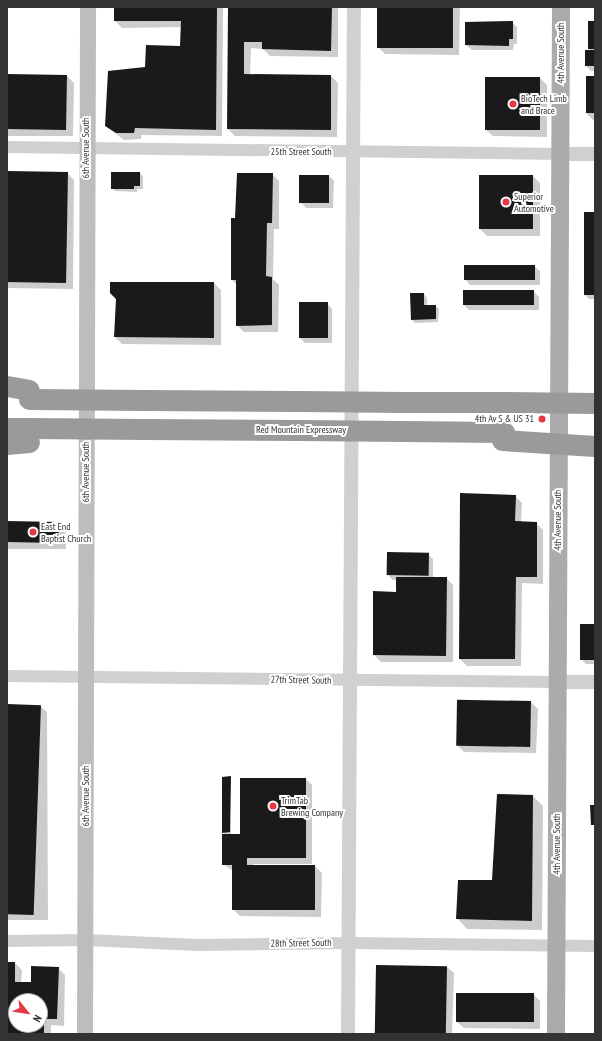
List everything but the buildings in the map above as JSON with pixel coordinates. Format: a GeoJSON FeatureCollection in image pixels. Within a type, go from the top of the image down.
{"type":"FeatureCollection","features":[{"type":"Feature","properties":{"kind":"highway"},"geometry":{"type":"LineString","coordinates":[[7,386],[29,394]]}},
{"type":"Feature","properties":{"kind":"highway"},"geometry":{"type":"LineString","coordinates":[[7,398],[29,394],[144,395],[180,392],[200,400],[595,403]]}},
{"type":"Feature","properties":{"kind":"highway"},"geometry":{"type":"LineString","coordinates":[[558,403],[595,396]]}},
{"type":"Feature","properties":{"kind":"highway","name":"Red Mountain Expressway"},"geometry":{"type":"LineString","coordinates":[[7,428],[29,435],[107,428],[441,431],[503,436]]}},
{"type":"Feature","properties":{"kind":"highway"},"geometry":{"type":"LineString","coordinates":[[503,436],[595,432]]}},
{"type":"Feature","properties":{"kind":"highway"},"geometry":{"type":"LineString","coordinates":[[7,444],[29,435]]}},
{"type":"Feature","properties":{"kind":"highway"},"geometry":{"type":"LineString","coordinates":[[503,436],[595,446]]}},
{"type":"Feature","properties":{"kind":"main road","name":"6th Avenue South"},"geometry":{"type":"LineString","coordinates":[[85,1034],[86,147],[88,7]]}},
{"type":"Feature","properties":{"kind":"main road","name":"4th Avenue South"},"geometry":{"type":"LineString","coordinates":[[556,1034],[561,7]]}},
{"type":"Feature","properties":{"kind":"street"},"geometry":{"type":"LineString","coordinates":[[348,1034],[354,7]]}},
{"type":"Feature","properties":{"kind":"street","name":"25th Street South"},"geometry":{"type":"LineString","coordinates":[[7,147],[595,154]]}},
{"type":"Feature","properties":{"kind":"street","name":"27th Street South"},"geometry":{"type":"LineString","coordinates":[[7,676],[595,682]]}},
{"type":"Feature","properties":{"kind":"street","name":"28th Street South"},"geometry":{"type":"LineString","coordinates":[[7,941],[86,940],[198,945],[348,943],[595,946]]}},
{"type":"Feature","properties":{"kind":"place","name":"BioTech Limb and Brace"},"geometry":{"type":"Point","coordinates":[513,104]}},
{"type":"Feature","properties":{"kind":"place","name":"Superior Automotive"},"geometry":{"type":"Point","coordinates":[506,202]}},
{"type":"Feature","properties":{"kind":"place","name":"4th Av S & US 31"},"geometry":{"type":"Point","coordinates":[542,419]}},
{"type":"Feature","properties":{"kind":"place","name":"East End Baptist Church"},"geometry":{"type":"Point","coordinates":[33,532]}},
{"type":"Feature","properties":{"kind":"place","name":"TrimTab Brewing Company"},"geometry":{"type":"Point","coordinates":[273,806]}}]}
